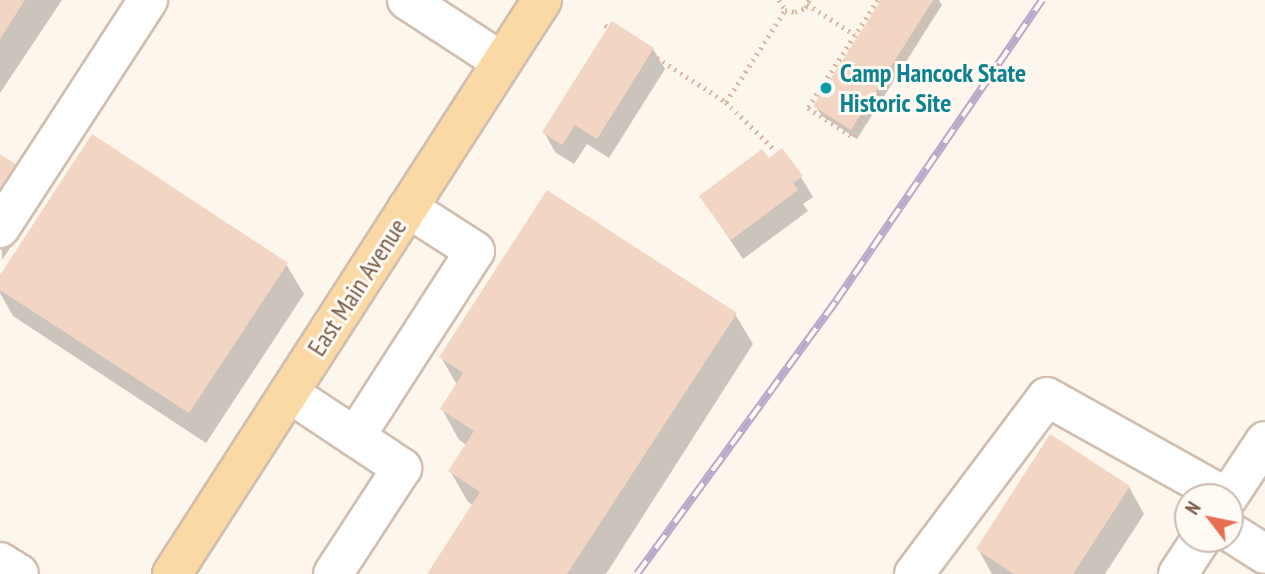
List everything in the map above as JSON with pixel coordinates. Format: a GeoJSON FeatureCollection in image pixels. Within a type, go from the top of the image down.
{"type":"FeatureCollection","features":[{"type":"Feature","properties":{"kind":"main road","name":"East Main Avenue"},"geometry":{"type":"LineString","coordinates":[[172,574],[542,0]]}},
{"type":"Feature","properties":{"kind":"street"},"geometry":{"type":"LineString","coordinates":[[0,228],[148,0]]}},
{"type":"Feature","properties":{"kind":"street"},"geometry":{"type":"LineString","coordinates":[[407,0],[502,62]]}},
{"type":"Feature","properties":{"kind":"street"},"geometry":{"type":"LineString","coordinates":[[355,437],[475,251],[408,208]]}},
{"type":"Feature","properties":{"kind":"street"},"geometry":{"type":"LineString","coordinates":[[289,393],[402,468],[333,574]]}},
{"type":"Feature","properties":{"kind":"street"},"geometry":{"type":"LineString","coordinates":[[914,574],[1047,397],[1202,483]]}},
{"type":"Feature","properties":{"kind":"street"},"geometry":{"type":"LineString","coordinates":[[1236,483],[1265,440]]}},
{"type":"Feature","properties":{"kind":"street"},"geometry":{"type":"LineString","coordinates":[[1244,541],[1265,554]]}},
{"type":"Feature","properties":{"kind":"street"},"geometry":{"type":"LineString","coordinates":[[1178,574],[1192,553]]}},
{"type":"Feature","properties":{"kind":"street"},"geometry":{"type":"LineString","coordinates":[[0,562],[19,574]]}},
{"type":"Feature","properties":{"kind":"path"},"geometry":{"type":"LineString","coordinates":[[779,0],[785,9],[795,12],[808,2],[856,35]]}},
{"type":"Feature","properties":{"kind":"path"},"geometry":{"type":"LineString","coordinates":[[878,0],[808,108],[852,136],[938,0]]}},
{"type":"Feature","properties":{"kind":"path"},"geometry":{"type":"LineString","coordinates":[[726,102],[785,9]]}},
{"type":"Feature","properties":{"kind":"path"},"geometry":{"type":"LineString","coordinates":[[651,54],[726,102],[773,148]]}},
{"type":"Feature","properties":{"kind":"building"},"geometry":{"type":"Polygon","coordinates":[[[0,0],[25,0],[0,39],[0,0]]]}},
{"type":"Feature","properties":{"kind":"building"},"geometry":{"type":"Polygon","coordinates":[[[881,0],[933,0],[851,130],[813,106],[881,0]]]}},
{"type":"Feature","properties":{"kind":"building"},"geometry":{"type":"Polygon","coordinates":[[[612,21],[654,48],[597,139],[575,125],[562,145],[542,132],[612,21]]]}},
{"type":"Feature","properties":{"kind":"building"},"geometry":{"type":"Polygon","coordinates":[[[92,134],[288,263],[189,413],[0,290],[0,275],[92,134]]]}},
{"type":"Feature","properties":{"kind":"building"},"geometry":{"type":"Polygon","coordinates":[[[782,148],[803,176],[793,183],[798,190],[731,240],[699,196],[762,149],[769,158],[782,148]]]}},
{"type":"Feature","properties":{"kind":"building"},"geometry":{"type":"Polygon","coordinates":[[[0,154],[25,170],[0,207],[0,154]]]}},
{"type":"Feature","properties":{"kind":"building"},"geometry":{"type":"Polygon","coordinates":[[[547,190],[737,313],[567,574],[427,574],[480,492],[448,471],[474,431],[440,409],[463,373],[439,357],[547,190]]]}},
{"type":"Feature","properties":{"kind":"building"},"geometry":{"type":"Polygon","coordinates":[[[1050,434],[1130,486],[1073,574],[1014,574],[976,549],[1050,434]]]}},
{"type":"Feature","properties":{"kind":"railway"},"geometry":{"type":"LineString","coordinates":[[637,574],[836,301],[1042,0]]}},
{"type":"Feature","properties":{"kind":"place","name":"Camp Hancock State Historic Site"},"geometry":{"type":"Point","coordinates":[826,88]}}]}
